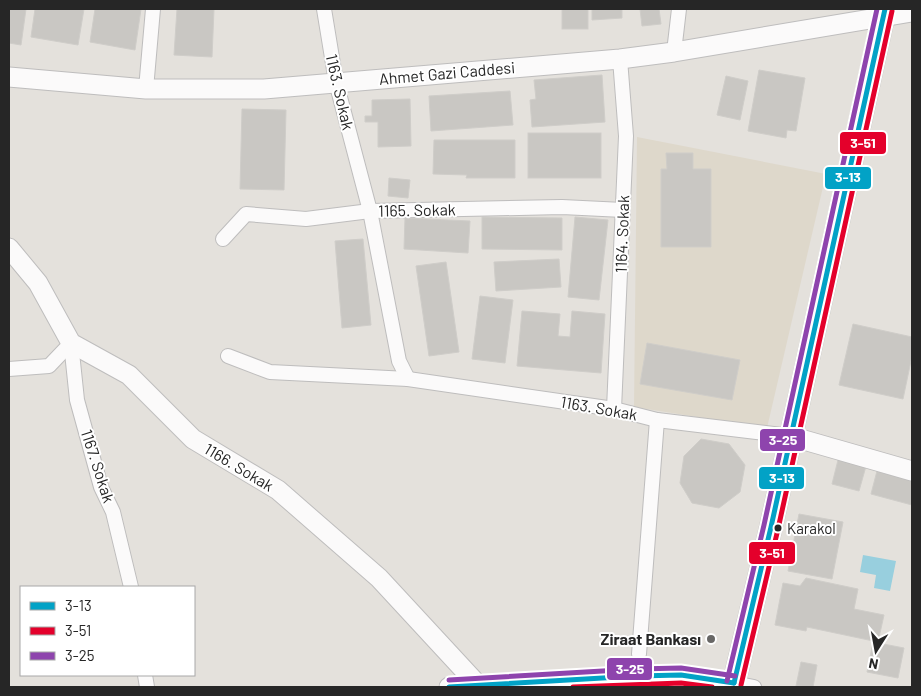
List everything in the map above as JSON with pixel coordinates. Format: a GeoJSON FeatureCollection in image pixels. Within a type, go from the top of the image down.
{"type":"FeatureCollection","features":[{"type":"Feature","properties":{"kind":"main road"},"geometry":{"type":"LineString","coordinates":[[740,686],[790,436],[884,13]]}},
{"type":"Feature","properties":{"kind":"street"},"geometry":{"type":"LineString","coordinates":[[146,89],[153,9]]}},
{"type":"Feature","properties":{"kind":"street","name":"1163. Sokak"},"geometry":{"type":"LineString","coordinates":[[324,9],[336,82],[370,211],[399,361],[408,379]]}},
{"type":"Feature","properties":{"kind":"street"},"geometry":{"type":"LineString","coordinates":[[674,52],[679,9]]}},
{"type":"Feature","properties":{"kind":"street","name":"Ahmet Gazi Caddesi"},"geometry":{"type":"LineString","coordinates":[[9,77],[146,89],[264,89],[620,59],[674,52],[884,13],[912,12]]}},
{"type":"Feature","properties":{"kind":"street","name":"1164. Sokak"},"geometry":{"type":"LineString","coordinates":[[614,409],[626,136],[620,59]]}},
{"type":"Feature","properties":{"kind":"street","name":"1165. Sokak"},"geometry":{"type":"LineString","coordinates":[[223,239],[246,214],[306,219],[370,211],[562,207],[623,210]]}},
{"type":"Feature","properties":{"kind":"street"},"geometry":{"type":"LineString","coordinates":[[9,248],[38,283],[71,343],[49,366],[9,369]]}},
{"type":"Feature","properties":{"kind":"street","name":"1167. Sokak"},"geometry":{"type":"LineString","coordinates":[[71,343],[77,400],[101,487],[113,512],[130,586]]}},
{"type":"Feature","properties":{"kind":"street","name":"1166. Sokak"},"geometry":{"type":"LineString","coordinates":[[71,343],[128,375],[192,439],[278,490],[379,578],[478,685]]}},
{"type":"Feature","properties":{"kind":"street","name":"1163. Sokak"},"geometry":{"type":"LineString","coordinates":[[228,356],[270,372],[408,379],[614,409],[657,420],[790,436]]}},
{"type":"Feature","properties":{"kind":"street"},"geometry":{"type":"LineString","coordinates":[[639,654],[657,420]]}},
{"type":"Feature","properties":{"kind":"street"},"geometry":{"type":"LineString","coordinates":[[790,436],[912,471]]}},
{"type":"Feature","properties":{"kind":"street"},"geometry":{"type":"LineString","coordinates":[[449,687],[538,685],[637,676],[682,675],[740,686]]}},
{"type":"Feature","properties":{"kind":"shaded area"},"geometry":{"type":"Polygon","coordinates":[[[637,137],[826,174],[767,428],[634,407],[637,137]]]}},
{"type":"Feature","properties":{"kind":"water"},"geometry":{"type":"Polygon","coordinates":[[[863,555],[896,561],[890,591],[874,588],[876,575],[860,572],[863,555]]]}},
{"type":"Feature","properties":{"kind":"building"},"geometry":{"type":"Polygon","coordinates":[[[9,9],[26,9],[21,45],[9,43],[9,9]]]}},
{"type":"Feature","properties":{"kind":"building"},"geometry":{"type":"Polygon","coordinates":[[[35,9],[84,9],[78,45],[31,37],[35,9]]]}},
{"type":"Feature","properties":{"kind":"building"},"geometry":{"type":"Polygon","coordinates":[[[95,9],[141,9],[135,50],[90,42],[95,9]]]}},
{"type":"Feature","properties":{"kind":"building"},"geometry":{"type":"Polygon","coordinates":[[[177,9],[214,9],[212,57],[174,55],[177,9]]]}},
{"type":"Feature","properties":{"kind":"building"},"geometry":{"type":"Polygon","coordinates":[[[562,9],[588,9],[588,29],[562,29],[562,9]]]}},
{"type":"Feature","properties":{"kind":"building"},"geometry":{"type":"Polygon","coordinates":[[[592,9],[622,9],[622,18],[592,20],[592,9]]]}},
{"type":"Feature","properties":{"kind":"building"},"geometry":{"type":"Polygon","coordinates":[[[640,9],[659,9],[661,24],[642,26],[640,9]]]}},
{"type":"Feature","properties":{"kind":"building"},"geometry":{"type":"Polygon","coordinates":[[[759,70],[805,78],[796,131],[787,130],[786,138],[748,131],[759,70]]]}},
{"type":"Feature","properties":{"kind":"building"},"geometry":{"type":"Polygon","coordinates":[[[602,75],[605,122],[532,127],[530,100],[536,99],[534,80],[602,75]]]}},
{"type":"Feature","properties":{"kind":"building"},"geometry":{"type":"Polygon","coordinates":[[[726,76],[748,81],[740,120],[717,115],[726,76]]]}},
{"type":"Feature","properties":{"kind":"building"},"geometry":{"type":"Polygon","coordinates":[[[510,91],[513,125],[431,131],[429,96],[510,91]]]}},
{"type":"Feature","properties":{"kind":"building"},"geometry":{"type":"Polygon","coordinates":[[[410,99],[411,146],[378,147],[378,122],[365,122],[365,116],[372,116],[372,100],[410,99]]]}},
{"type":"Feature","properties":{"kind":"building"},"geometry":{"type":"Polygon","coordinates":[[[242,109],[286,110],[284,190],[240,189],[242,109]]]}},
{"type":"Feature","properties":{"kind":"building"},"geometry":{"type":"Polygon","coordinates":[[[528,133],[601,133],[601,178],[528,178],[528,133]]]}},
{"type":"Feature","properties":{"kind":"building"},"geometry":{"type":"Polygon","coordinates":[[[434,140],[515,140],[515,178],[466,178],[467,175],[433,174],[434,140]]]}},
{"type":"Feature","properties":{"kind":"building"},"geometry":{"type":"Polygon","coordinates":[[[666,153],[693,153],[693,169],[711,169],[711,247],[661,247],[661,169],[667,169],[666,153]]]}},
{"type":"Feature","properties":{"kind":"building"},"geometry":{"type":"Polygon","coordinates":[[[389,178],[410,180],[408,198],[388,196],[389,178]]]}},
{"type":"Feature","properties":{"kind":"building"},"geometry":{"type":"Polygon","coordinates":[[[482,217],[562,218],[562,250],[482,249],[482,217]]]}},
{"type":"Feature","properties":{"kind":"building"},"geometry":{"type":"Polygon","coordinates":[[[575,217],[608,220],[599,300],[568,297],[575,217]]]}},
{"type":"Feature","properties":{"kind":"building"},"geometry":{"type":"Polygon","coordinates":[[[405,218],[470,221],[468,253],[404,249],[405,218]]]}},
{"type":"Feature","properties":{"kind":"building"},"geometry":{"type":"Polygon","coordinates":[[[363,239],[371,325],[342,328],[335,241],[363,239]]]}},
{"type":"Feature","properties":{"kind":"building"},"geometry":{"type":"Polygon","coordinates":[[[559,259],[561,287],[496,291],[494,262],[559,259]]]}},
{"type":"Feature","properties":{"kind":"building"},"geometry":{"type":"Polygon","coordinates":[[[446,262],[459,352],[429,356],[416,266],[446,262]]]}},
{"type":"Feature","properties":{"kind":"building"},"geometry":{"type":"Polygon","coordinates":[[[480,296],[513,300],[505,363],[472,359],[480,296]]]}},
{"type":"Feature","properties":{"kind":"building"},"geometry":{"type":"Polygon","coordinates":[[[522,311],[560,314],[558,336],[570,337],[572,311],[605,314],[601,373],[517,366],[522,311]]]}},
{"type":"Feature","properties":{"kind":"building"},"geometry":{"type":"Polygon","coordinates":[[[853,324],[912,337],[912,356],[903,399],[839,385],[853,324]]]}},
{"type":"Feature","properties":{"kind":"building"},"geometry":{"type":"Polygon","coordinates":[[[647,343],[740,360],[732,400],[640,384],[647,343]]]}},
{"type":"Feature","properties":{"kind":"building"},"geometry":{"type":"Polygon","coordinates":[[[701,439],[729,444],[745,465],[740,492],[719,508],[692,503],[680,483],[684,456],[701,439]]]}},
{"type":"Feature","properties":{"kind":"building"},"geometry":{"type":"Polygon","coordinates":[[[840,452],[868,459],[859,491],[832,484],[840,452]]]}},
{"type":"Feature","properties":{"kind":"building"},"geometry":{"type":"Polygon","coordinates":[[[877,471],[912,480],[912,505],[871,494],[877,471]]]}},
{"type":"Feature","properties":{"kind":"building"},"geometry":{"type":"Polygon","coordinates":[[[799,514],[843,522],[832,579],[788,571],[799,514]]]}},
{"type":"Feature","properties":{"kind":"building"},"geometry":{"type":"Polygon","coordinates":[[[806,578],[858,589],[854,609],[884,615],[878,642],[807,627],[806,631],[775,625],[783,583],[800,586],[806,578]]]}},
{"type":"Feature","properties":{"kind":"building"},"geometry":{"type":"Polygon","coordinates":[[[873,642],[904,648],[898,678],[867,672],[873,642]]]}},
{"type":"Feature","properties":{"kind":"building"},"geometry":{"type":"Polygon","coordinates":[[[801,662],[817,665],[813,687],[796,686],[801,662]]]}},
{"type":"Feature","properties":{"kind":"transit line","name":"3-25"},"geometry":{"type":"LineString","coordinates":[[727,681],[764,525],[877,9]]}},
{"type":"Feature","properties":{"kind":"transit line","name":"3-13"},"geometry":{"type":"LineString","coordinates":[[734,683],[771,527],[885,9]]}},
{"type":"Feature","properties":{"kind":"transit line","name":"3-51"},"geometry":{"type":"LineString","coordinates":[[741,685],[778,529],[892,11]]}},
{"type":"Feature","properties":{"kind":"transit line","name":"3-25"},"geometry":{"type":"LineString","coordinates":[[449,680],[681,668],[735,676]]}},
{"type":"Feature","properties":{"kind":"transit line","name":"3-13"},"geometry":{"type":"LineString","coordinates":[[449,687],[681,675],[734,683]]}},
{"type":"Feature","properties":{"kind":"transit line","name":"3-51"},"geometry":{"type":"LineString","coordinates":[[573,687],[681,683],[712,687]]}},
{"type":"Feature","properties":{"kind":"place","name":"Karakol"},"geometry":{"type":"Point","coordinates":[778,528]}},
{"type":"Feature","properties":{"kind":"place","name":"Ziraat Bankası"},"geometry":{"type":"Point","coordinates":[711,639]}}]}
